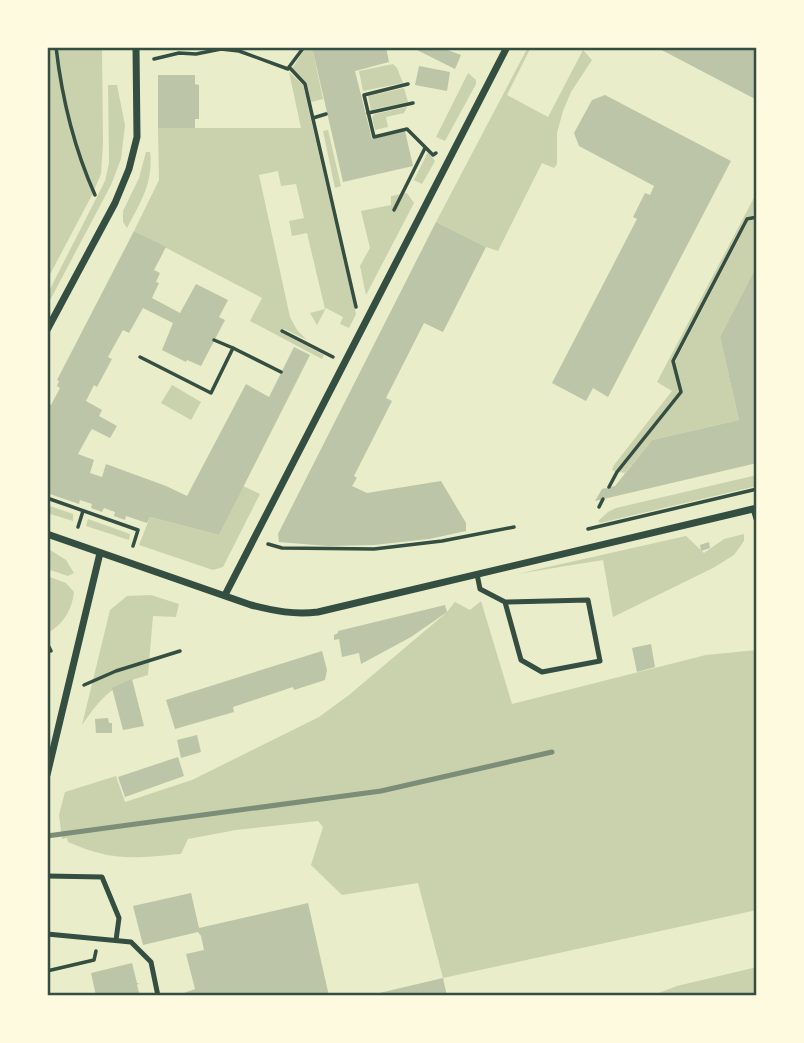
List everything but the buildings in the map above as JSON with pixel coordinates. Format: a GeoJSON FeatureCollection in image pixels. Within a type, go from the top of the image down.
{"type":"FeatureCollection","features":[{"type":"Feature","properties":{"kind":"street"},"geometry":{"type":"LineString","coordinates":[[47,330],[115,203],[132,162],[137,136],[136,47]]}},
{"type":"Feature","properties":{"kind":"street"},"geometry":{"type":"LineString","coordinates":[[225,596],[507,47]]}},
{"type":"Feature","properties":{"kind":"street"},"geometry":{"type":"LineString","coordinates":[[47,534],[282,613],[318,612],[755,509]]}},
{"type":"Feature","properties":{"kind":"street"},"geometry":{"type":"LineString","coordinates":[[47,775],[100,553]]}},
{"type":"Feature","properties":{"kind":"lane"},"geometry":{"type":"LineString","coordinates":[[755,509],[757,523]]}},
{"type":"Feature","properties":{"kind":"lane"},"geometry":{"type":"LineString","coordinates":[[477,574],[480,589],[505,602],[588,600],[600,661],[542,672],[521,660],[505,602]]}},
{"type":"Feature","properties":{"kind":"lane"},"geometry":{"type":"LineString","coordinates":[[47,876],[102,877],[119,918],[116,940]]}},
{"type":"Feature","properties":{"kind":"lane"},"geometry":{"type":"LineString","coordinates":[[47,934],[131,942],[150,962],[158,996]]}},
{"type":"Feature","properties":{"kind":"path"},"geometry":{"type":"LineString","coordinates":[[57,47],[62,90],[72,133],[95,195]]}},
{"type":"Feature","properties":{"kind":"path"},"geometry":{"type":"LineString","coordinates":[[304,47],[289,67],[305,84],[358,313]]}},
{"type":"Feature","properties":{"kind":"path"},"geometry":{"type":"LineString","coordinates":[[154,59],[178,53],[239,51],[288,69]]}},
{"type":"Feature","properties":{"kind":"path"},"geometry":{"type":"LineString","coordinates":[[408,85],[364,95],[374,137],[407,129],[433,155],[444,148]]}},
{"type":"Feature","properties":{"kind":"path"},"geometry":{"type":"LineString","coordinates":[[368,113],[413,103]]}},
{"type":"Feature","properties":{"kind":"path"},"geometry":{"type":"LineString","coordinates":[[313,118],[326,114]]}},
{"type":"Feature","properties":{"kind":"path"},"geometry":{"type":"LineString","coordinates":[[394,210],[425,148]]}},
{"type":"Feature","properties":{"kind":"path"},"geometry":{"type":"LineString","coordinates":[[609,487],[617,472],[681,392],[673,361],[747,219],[757,217]]}},
{"type":"Feature","properties":{"kind":"path"},"geometry":{"type":"LineString","coordinates":[[282,331],[335,358]]}},
{"type":"Feature","properties":{"kind":"path"},"geometry":{"type":"LineString","coordinates":[[215,340],[281,372]]}},
{"type":"Feature","properties":{"kind":"path"},"geometry":{"type":"LineString","coordinates":[[140,357],[211,393],[233,348]]}},
{"type":"Feature","properties":{"kind":"path"},"geometry":{"type":"LineString","coordinates":[[588,529],[757,489]]}},
{"type":"Feature","properties":{"kind":"path"},"geometry":{"type":"LineString","coordinates":[[47,498],[138,530],[132,546]]}},
{"type":"Feature","properties":{"kind":"path"},"geometry":{"type":"LineString","coordinates":[[599,507],[603,499]]}},
{"type":"Feature","properties":{"kind":"path"},"geometry":{"type":"LineString","coordinates":[[78,527],[83,511]]}},
{"type":"Feature","properties":{"kind":"path"},"geometry":{"type":"LineString","coordinates":[[268,544],[282,548],[374,549],[442,541],[514,527]]}},
{"type":"Feature","properties":{"kind":"path"},"geometry":{"type":"LineString","coordinates":[[47,643],[51,651]]}},
{"type":"Feature","properties":{"kind":"path"},"geometry":{"type":"LineString","coordinates":[[82,686],[116,671],[180,651]]}},
{"type":"Feature","properties":{"kind":"path"},"geometry":{"type":"LineString","coordinates":[[47,971],[94,960],[99,939]]}},
{"type":"Feature","properties":{"kind":"green space"},"geometry":{"type":"Polygon","coordinates":[[[47,47],[102,47],[103,143],[101,174],[47,280],[47,47]]]}},
{"type":"Feature","properties":{"kind":"green space"},"geometry":{"type":"Polygon","coordinates":[[[306,47],[312,47],[323,99],[311,102],[307,84],[291,70],[306,47]]]}},
{"type":"Feature","properties":{"kind":"green space"},"geometry":{"type":"Polygon","coordinates":[[[528,47],[531,47],[507,95],[548,117],[583,50],[592,60],[571,92],[563,111],[557,133],[557,164],[554,168],[542,163],[498,251],[436,222],[528,47]]]}},
{"type":"Feature","properties":{"kind":"green space"},"geometry":{"type":"Polygon","coordinates":[[[393,64],[403,83],[363,91],[359,71],[393,64]]]}},
{"type":"Feature","properties":{"kind":"green space"},"geometry":{"type":"Polygon","coordinates":[[[289,72],[303,85],[356,314],[349,328],[340,324],[343,317],[326,308],[317,325],[310,313],[325,309],[307,233],[292,236],[289,221],[304,218],[296,184],[281,186],[278,171],[259,175],[290,317],[307,340],[284,329],[282,333],[324,355],[322,359],[250,321],[262,298],[134,231],[159,180],[158,128],[301,128],[289,72]]]}},
{"type":"Feature","properties":{"kind":"green space"},"geometry":{"type":"Polygon","coordinates":[[[468,73],[476,80],[476,84],[445,141],[436,137],[468,73]]]}},
{"type":"Feature","properties":{"kind":"green space"},"geometry":{"type":"Polygon","coordinates":[[[108,85],[117,85],[125,125],[121,159],[111,185],[47,306],[47,295],[105,181],[109,163],[108,85]]]}},
{"type":"Feature","properties":{"kind":"green space"},"geometry":{"type":"Polygon","coordinates":[[[404,88],[408,102],[371,110],[368,96],[404,88]]]}},
{"type":"Feature","properties":{"kind":"green space"},"geometry":{"type":"Polygon","coordinates":[[[407,107],[404,113],[386,117],[388,127],[375,130],[372,117],[375,114],[407,107]]]}},
{"type":"Feature","properties":{"kind":"green space"},"geometry":{"type":"Polygon","coordinates":[[[328,130],[341,186],[335,188],[323,131],[328,130]]]}},
{"type":"Feature","properties":{"kind":"green space"},"geometry":{"type":"Polygon","coordinates":[[[146,152],[150,152],[151,163],[148,182],[127,228],[123,222],[123,211],[139,178],[146,152]]]}},
{"type":"Feature","properties":{"kind":"green space"},"geometry":{"type":"Polygon","coordinates":[[[428,152],[435,161],[422,184],[414,180],[428,152]]]}},
{"type":"Feature","properties":{"kind":"green space"},"geometry":{"type":"Polygon","coordinates":[[[757,192],[753,217],[746,218],[743,222],[672,361],[679,392],[616,472],[612,470],[672,391],[657,382],[757,192]]]}},
{"type":"Feature","properties":{"kind":"green space"},"geometry":{"type":"Polygon","coordinates":[[[407,193],[414,203],[366,295],[360,266],[370,248],[361,211],[391,205],[391,196],[407,193]]]}},
{"type":"Feature","properties":{"kind":"green space"},"geometry":{"type":"Polygon","coordinates":[[[757,219],[757,265],[720,337],[739,420],[652,440],[625,473],[619,472],[682,393],[675,362],[748,221],[757,219]]]}},
{"type":"Feature","properties":{"kind":"green space"},"geometry":{"type":"Polygon","coordinates":[[[172,385],[201,402],[191,420],[161,403],[172,385]]]}},
{"type":"Feature","properties":{"kind":"green space"},"geometry":{"type":"Polygon","coordinates":[[[757,475],[757,486],[600,523],[598,521],[616,508],[757,475]]]}},
{"type":"Feature","properties":{"kind":"green space"},"geometry":{"type":"Polygon","coordinates":[[[243,486],[260,494],[223,567],[213,570],[139,545],[150,517],[219,535],[243,486]]]}},
{"type":"Feature","properties":{"kind":"green space"},"geometry":{"type":"Polygon","coordinates":[[[47,505],[73,514],[73,521],[47,513],[47,505]]]}},
{"type":"Feature","properties":{"kind":"green space"},"geometry":{"type":"Polygon","coordinates":[[[88,519],[130,534],[129,540],[86,526],[88,519]]]}},
{"type":"Feature","properties":{"kind":"green space"},"geometry":{"type":"Polygon","coordinates":[[[744,534],[744,541],[734,555],[613,617],[603,560],[517,574],[686,536],[704,553],[724,539],[744,534]]]}},
{"type":"Feature","properties":{"kind":"green space"},"geometry":{"type":"Polygon","coordinates":[[[47,548],[66,560],[74,573],[68,576],[47,569],[47,548]]]}},
{"type":"Feature","properties":{"kind":"green space"},"geometry":{"type":"Polygon","coordinates":[[[47,576],[66,583],[74,592],[66,616],[58,626],[47,633],[47,576]]]}},
{"type":"Feature","properties":{"kind":"green space"},"geometry":{"type":"Polygon","coordinates":[[[151,595],[179,604],[176,617],[153,616],[148,675],[109,692],[82,725],[110,610],[127,596],[151,595]]]}},
{"type":"Feature","properties":{"kind":"green space"},"geometry":{"type":"Polygon","coordinates":[[[481,601],[512,704],[706,655],[757,650],[757,910],[443,978],[418,883],[342,895],[311,865],[323,827],[318,821],[236,830],[188,839],[181,854],[150,857],[111,856],[68,842],[67,838],[62,839],[59,815],[65,792],[116,776],[125,802],[192,780],[319,717],[446,613],[455,602],[470,610],[481,601]]]}},
{"type":"Feature","properties":{"kind":"green space"},"geometry":{"type":"Polygon","coordinates":[[[757,967],[757,996],[651,996],[677,986],[757,967]]]}},
{"type":"Feature","properties":{"kind":"railway"},"geometry":{"type":"LineString","coordinates":[[47,836],[381,791],[552,752]]}}]}
